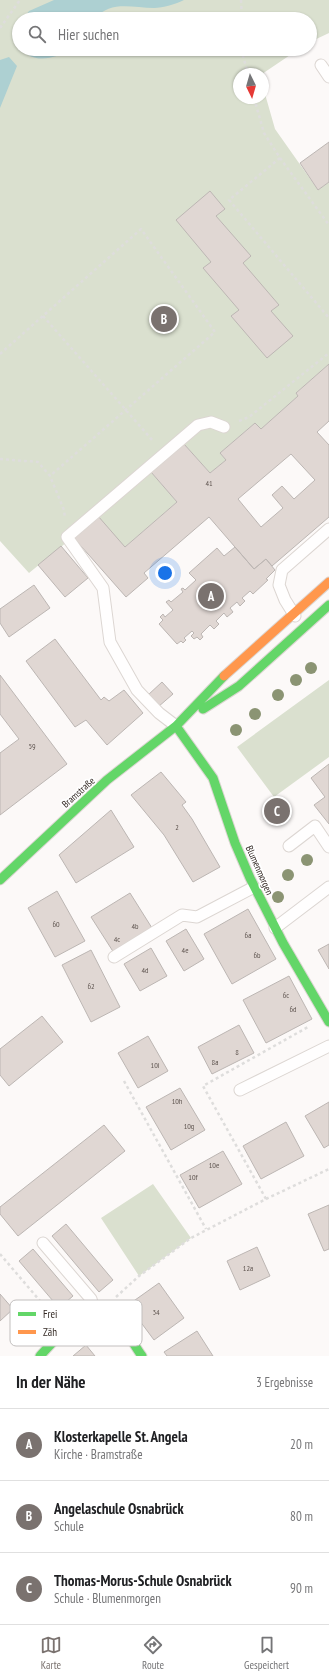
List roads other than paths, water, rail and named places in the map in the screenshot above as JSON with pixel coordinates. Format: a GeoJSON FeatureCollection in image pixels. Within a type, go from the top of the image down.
{"type":"FeatureCollection","features":[{"type":"Feature","properties":{"kind":"street","name":"Bramstraße"},"geometry":{"type":"LineString","coordinates":[[176,726],[231,668],[329,582]]}},
{"type":"Feature","properties":{"kind":"street","name":"Bramstraße"},"geometry":{"type":"LineString","coordinates":[[0,880],[107,780],[176,726],[239,686],[329,605]]}},
{"type":"Feature","properties":{"kind":"street","name":"Blumenmorgen"},"geometry":{"type":"LineString","coordinates":[[176,726],[213,778],[235,843],[254,887],[275,928],[328,1020]]}},
{"type":"Feature","properties":{"kind":"street"},"geometry":{"type":"LineString","coordinates":[[40,1356],[50,1346]]}},
{"type":"Feature","properties":{"kind":"street"},"geometry":{"type":"LineString","coordinates":[[134,1346],[142,1356]]}},
{"type":"Feature","properties":{"kind":"lane"},"geometry":{"type":"LineString","coordinates":[[321,65],[329,77]]}},
{"type":"Feature","properties":{"kind":"lane"},"geometry":{"type":"LineString","coordinates":[[176,726],[159,713],[137,690],[110,642],[103,588],[67,537],[198,424],[211,422],[224,427]]}},
{"type":"Feature","properties":{"kind":"lane"},"geometry":{"type":"LineString","coordinates":[[304,627],[285,600],[279,585],[282,570],[329,529]]}},
{"type":"Feature","properties":{"kind":"lane"},"geometry":{"type":"LineString","coordinates":[[289,846],[315,826],[329,847]]}},
{"type":"Feature","properties":{"kind":"lane"},"geometry":{"type":"LineString","coordinates":[[114,957],[182,915],[197,917],[254,887]]}},
{"type":"Feature","properties":{"kind":"lane"},"geometry":{"type":"LineString","coordinates":[[275,928],[329,887]]}},
{"type":"Feature","properties":{"kind":"lane"},"geometry":{"type":"LineString","coordinates":[[240,1090],[329,1046]]}},
{"type":"Feature","properties":{"kind":"lane"},"geometry":{"type":"LineString","coordinates":[[43,1243],[92,1300]]}},
{"type":"Feature","properties":{"kind":"water"},"geometry":{"type":"Polygon","coordinates":[[[54,0],[184,0],[169,6],[158,8],[122,6],[107,9],[102,12],[29,11],[54,0]]]}},
{"type":"Feature","properties":{"kind":"water"},"geometry":{"type":"Polygon","coordinates":[[[30,56],[56,56],[46,58],[30,56]]]}},
{"type":"Feature","properties":{"kind":"water"},"geometry":{"type":"Polygon","coordinates":[[[9,57],[17,66],[0,108],[0,60],[9,57]]]}},
{"type":"Feature","properties":{"kind":"place","name":"Angelaschule Osnabrück"},"geometry":{"type":"Point","coordinates":[164,319]}},
{"type":"Feature","properties":{"kind":"place","name":"Klosterkapelle St. Angela"},"geometry":{"type":"Point","coordinates":[211,596]}},
{"type":"Feature","properties":{"kind":"place","name":"Thomas-Morus-Schule Osnabrück"},"geometry":{"type":"Point","coordinates":[277,811]}}]}
